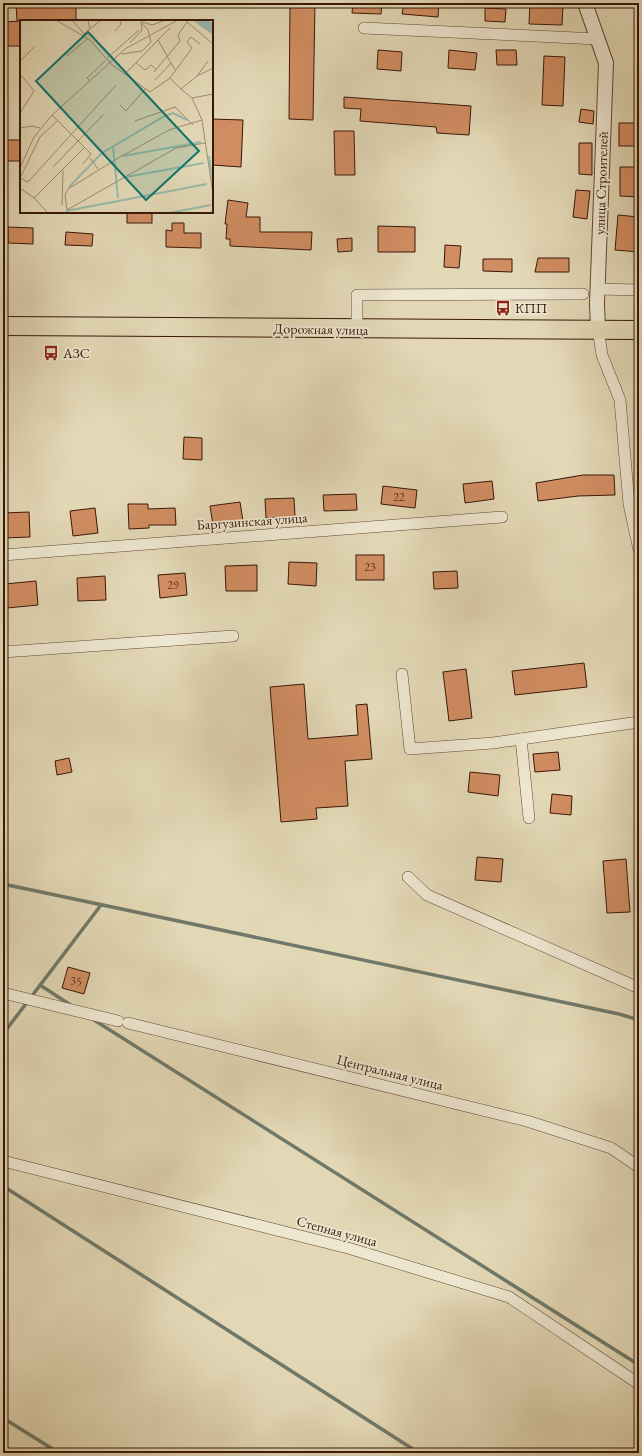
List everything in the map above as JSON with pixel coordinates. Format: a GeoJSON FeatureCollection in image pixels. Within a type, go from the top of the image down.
{"type":"FeatureCollection","features":[{"type":"Feature","properties":{"kind":"main road","name":"Дорожная улица"},"geometry":{"type":"LineString","coordinates":[[3,326],[357,329],[598,328],[639,330]]}},
{"type":"Feature","properties":{"kind":"street","name":"улица Строителей"},"geometry":{"type":"LineString","coordinates":[[585,3],[606,63],[598,328]]}},
{"type":"Feature","properties":{"kind":"street"},"geometry":{"type":"LineString","coordinates":[[364,28],[598,39]]}},
{"type":"Feature","properties":{"kind":"street"},"geometry":{"type":"LineString","coordinates":[[598,289],[639,290]]}},
{"type":"Feature","properties":{"kind":"street"},"geometry":{"type":"LineString","coordinates":[[357,329],[357,295],[583,294]]}},
{"type":"Feature","properties":{"kind":"street"},"geometry":{"type":"LineString","coordinates":[[598,328],[602,355],[620,400],[639,550]]}},
{"type":"Feature","properties":{"kind":"street","name":"Баргузинская улица"},"geometry":{"type":"LineString","coordinates":[[3,555],[502,517]]}},
{"type":"Feature","properties":{"kind":"street"},"geometry":{"type":"LineString","coordinates":[[3,652],[233,636]]}},
{"type":"Feature","properties":{"kind":"street"},"geometry":{"type":"LineString","coordinates":[[402,674],[410,749],[493,743],[639,722]]}},
{"type":"Feature","properties":{"kind":"street"},"geometry":{"type":"LineString","coordinates":[[521,739],[529,818]]}},
{"type":"Feature","properties":{"kind":"street"},"geometry":{"type":"LineString","coordinates":[[408,877],[427,895],[639,988]]}},
{"type":"Feature","properties":{"kind":"street","name":"Центральная улица"},"geometry":{"type":"LineString","coordinates":[[3,993],[527,1121],[611,1148],[639,1167]]}},
{"type":"Feature","properties":{"kind":"street","name":"Степная улица"},"geometry":{"type":"LineString","coordinates":[[3,1161],[348,1248],[509,1297],[639,1384]]}},
{"type":"Feature","properties":{"kind":"building"},"geometry":{"type":"Polygon","coordinates":[[[16,3],[76,3],[76,20],[17,21],[16,3]]]}},
{"type":"Feature","properties":{"kind":"building"},"geometry":{"type":"Polygon","coordinates":[[[290,3],[315,3],[313,120],[289,119],[290,3]]]}},
{"type":"Feature","properties":{"kind":"building"},"geometry":{"type":"Polygon","coordinates":[[[353,3],[382,3],[381,14],[352,13],[353,3]]]}},
{"type":"Feature","properties":{"kind":"building"},"geometry":{"type":"Polygon","coordinates":[[[404,3],[439,3],[438,17],[402,14],[404,3]]]}},
{"type":"Feature","properties":{"kind":"building"},"geometry":{"type":"Polygon","coordinates":[[[530,4],[563,6],[562,25],[529,24],[530,4]]]}},
{"type":"Feature","properties":{"kind":"building"},"geometry":{"type":"Polygon","coordinates":[[[485,8],[506,9],[505,22],[485,21],[485,8]]]}},
{"type":"Feature","properties":{"kind":"building"},"geometry":{"type":"Polygon","coordinates":[[[20,21],[20,46],[3,46],[3,22],[20,21]]]}},
{"type":"Feature","properties":{"kind":"building"},"geometry":{"type":"Polygon","coordinates":[[[378,50],[402,52],[401,71],[377,69],[378,50]]]}},
{"type":"Feature","properties":{"kind":"building"},"geometry":{"type":"Polygon","coordinates":[[[449,50],[477,53],[475,70],[448,68],[449,50]]]}},
{"type":"Feature","properties":{"kind":"building"},"geometry":{"type":"Polygon","coordinates":[[[496,50],[516,50],[517,65],[497,65],[496,50]]]}},
{"type":"Feature","properties":{"kind":"building"},"geometry":{"type":"Polygon","coordinates":[[[544,56],[565,57],[563,106],[542,105],[544,56]]]}},
{"type":"Feature","properties":{"kind":"building"},"geometry":{"type":"Polygon","coordinates":[[[344,97],[471,106],[469,135],[437,133],[436,127],[360,121],[361,109],[344,108],[344,97]]]}},
{"type":"Feature","properties":{"kind":"building"},"geometry":{"type":"Polygon","coordinates":[[[581,109],[594,111],[593,124],[579,122],[581,109]]]}},
{"type":"Feature","properties":{"kind":"building"},"geometry":{"type":"Polygon","coordinates":[[[213,119],[243,120],[241,167],[213,165],[213,119]]]}},
{"type":"Feature","properties":{"kind":"building"},"geometry":{"type":"Polygon","coordinates":[[[619,123],[639,123],[639,146],[619,146],[619,123]]]}},
{"type":"Feature","properties":{"kind":"building"},"geometry":{"type":"Polygon","coordinates":[[[334,131],[354,131],[355,175],[335,175],[334,131]]]}},
{"type":"Feature","properties":{"kind":"building"},"geometry":{"type":"Polygon","coordinates":[[[3,140],[20,140],[20,161],[3,161],[3,140]]]}},
{"type":"Feature","properties":{"kind":"building"},"geometry":{"type":"Polygon","coordinates":[[[579,143],[592,143],[592,175],[579,174],[579,143]]]}},
{"type":"Feature","properties":{"kind":"building"},"geometry":{"type":"Polygon","coordinates":[[[620,167],[639,167],[639,197],[620,196],[620,167]]]}},
{"type":"Feature","properties":{"kind":"building"},"geometry":{"type":"Polygon","coordinates":[[[576,190],[590,191],[587,219],[573,217],[576,190]]]}},
{"type":"Feature","properties":{"kind":"building"},"geometry":{"type":"Polygon","coordinates":[[[228,200],[248,203],[246,217],[260,217],[260,232],[312,232],[311,250],[230,246],[230,239],[226,239],[227,224],[225,224],[228,200]]]}},
{"type":"Feature","properties":{"kind":"building"},"geometry":{"type":"Polygon","coordinates":[[[127,213],[152,213],[152,223],[127,223],[127,213]]]}},
{"type":"Feature","properties":{"kind":"building"},"geometry":{"type":"Polygon","coordinates":[[[618,215],[639,217],[639,252],[615,250],[618,215]]]}},
{"type":"Feature","properties":{"kind":"building"},"geometry":{"type":"Polygon","coordinates":[[[172,223],[184,223],[184,233],[201,233],[201,248],[166,247],[166,230],[172,231],[172,223]]]}},
{"type":"Feature","properties":{"kind":"building"},"geometry":{"type":"Polygon","coordinates":[[[378,226],[415,227],[415,252],[378,252],[378,226]]]}},
{"type":"Feature","properties":{"kind":"building"},"geometry":{"type":"Polygon","coordinates":[[[8,227],[33,228],[33,244],[8,243],[8,227]]]}},
{"type":"Feature","properties":{"kind":"building"},"geometry":{"type":"Polygon","coordinates":[[[66,232],[93,234],[92,246],[65,245],[66,232]]]}},
{"type":"Feature","properties":{"kind":"building"},"geometry":{"type":"Polygon","coordinates":[[[352,238],[352,251],[338,252],[337,239],[352,238]]]}},
{"type":"Feature","properties":{"kind":"building"},"geometry":{"type":"Polygon","coordinates":[[[445,245],[461,246],[459,268],[444,267],[445,245]]]}},
{"type":"Feature","properties":{"kind":"building"},"geometry":{"type":"Polygon","coordinates":[[[538,258],[569,258],[569,272],[535,272],[538,258]]]}},
{"type":"Feature","properties":{"kind":"building"},"geometry":{"type":"Polygon","coordinates":[[[483,259],[512,259],[512,272],[483,271],[483,259]]]}},
{"type":"Feature","properties":{"kind":"building"},"geometry":{"type":"Polygon","coordinates":[[[184,437],[202,438],[202,460],[183,459],[184,437]]]}},
{"type":"Feature","properties":{"kind":"building"},"geometry":{"type":"Polygon","coordinates":[[[583,475],[614,475],[615,495],[578,496],[538,501],[536,483],[583,475]]]}},
{"type":"Feature","properties":{"kind":"building"},"geometry":{"type":"Polygon","coordinates":[[[492,481],[494,499],[465,503],[463,484],[492,481]]]}},
{"type":"Feature","properties":{"kind":"building"},"geometry":{"type":"Polygon","coordinates":[[[383,486],[417,490],[415,508],[381,504],[383,486]]]}},
{"type":"Feature","properties":{"kind":"building"},"geometry":{"type":"Polygon","coordinates":[[[356,494],[357,510],[324,511],[323,495],[356,494]]]}},
{"type":"Feature","properties":{"kind":"building"},"geometry":{"type":"Polygon","coordinates":[[[294,498],[295,517],[266,518],[265,499],[294,498]]]}},
{"type":"Feature","properties":{"kind":"building"},"geometry":{"type":"Polygon","coordinates":[[[240,502],[243,521],[213,525],[210,506],[240,502]]]}},
{"type":"Feature","properties":{"kind":"building"},"geometry":{"type":"Polygon","coordinates":[[[128,504],[148,504],[148,509],[175,508],[176,525],[149,525],[149,528],[129,529],[128,504]]]}},
{"type":"Feature","properties":{"kind":"building"},"geometry":{"type":"Polygon","coordinates":[[[95,508],[98,533],[73,536],[70,511],[95,508]]]}},
{"type":"Feature","properties":{"kind":"building"},"geometry":{"type":"Polygon","coordinates":[[[29,512],[30,537],[3,538],[3,513],[29,512]]]}},
{"type":"Feature","properties":{"kind":"building"},"geometry":{"type":"Polygon","coordinates":[[[356,555],[384,555],[384,580],[356,580],[356,555]]]}},
{"type":"Feature","properties":{"kind":"building"},"geometry":{"type":"Polygon","coordinates":[[[289,562],[317,563],[316,586],[288,584],[289,562]]]}},
{"type":"Feature","properties":{"kind":"building"},"geometry":{"type":"Polygon","coordinates":[[[257,565],[257,591],[226,591],[225,566],[257,565]]]}},
{"type":"Feature","properties":{"kind":"building"},"geometry":{"type":"Polygon","coordinates":[[[457,571],[458,588],[434,589],[433,572],[457,571]]]}},
{"type":"Feature","properties":{"kind":"building"},"geometry":{"type":"Polygon","coordinates":[[[185,573],[187,595],[160,598],[158,575],[185,573]]]}},
{"type":"Feature","properties":{"kind":"building"},"geometry":{"type":"Polygon","coordinates":[[[105,576],[106,600],[78,601],[77,578],[105,576]]]}},
{"type":"Feature","properties":{"kind":"building"},"geometry":{"type":"Polygon","coordinates":[[[36,581],[38,605],[7,608],[5,584],[36,581]]]}},
{"type":"Feature","properties":{"kind":"building"},"geometry":{"type":"Polygon","coordinates":[[[584,663],[587,687],[515,695],[512,671],[584,663]]]}},
{"type":"Feature","properties":{"kind":"building"},"geometry":{"type":"Polygon","coordinates":[[[466,669],[472,718],[449,721],[443,672],[466,669]]]}},
{"type":"Feature","properties":{"kind":"building"},"geometry":{"type":"Polygon","coordinates":[[[304,684],[308,739],[358,735],[356,705],[367,704],[372,759],[345,761],[348,806],[316,808],[317,819],[281,822],[270,687],[304,684]]]}},
{"type":"Feature","properties":{"kind":"building"},"geometry":{"type":"Polygon","coordinates":[[[558,752],[560,770],[535,772],[533,754],[558,752]]]}},
{"type":"Feature","properties":{"kind":"building"},"geometry":{"type":"Polygon","coordinates":[[[69,758],[72,772],[57,775],[55,761],[69,758]]]}},
{"type":"Feature","properties":{"kind":"building"},"geometry":{"type":"Polygon","coordinates":[[[470,772],[500,775],[498,796],[468,792],[470,772]]]}},
{"type":"Feature","properties":{"kind":"building"},"geometry":{"type":"Polygon","coordinates":[[[552,794],[572,796],[571,815],[550,813],[552,794]]]}},
{"type":"Feature","properties":{"kind":"building"},"geometry":{"type":"Polygon","coordinates":[[[477,857],[503,859],[501,882],[475,880],[477,857]]]}},
{"type":"Feature","properties":{"kind":"building"},"geometry":{"type":"Polygon","coordinates":[[[626,859],[630,912],[607,913],[603,861],[626,859]]]}},
{"type":"Feature","properties":{"kind":"building"},"geometry":{"type":"Polygon","coordinates":[[[68,967],[90,973],[84,994],[62,988],[68,967]]]}},
{"type":"Feature","properties":{"kind":"waterway"},"geometry":{"type":"LineString","coordinates":[[3,884],[619,1014],[639,1020]]}},
{"type":"Feature","properties":{"kind":"waterway"},"geometry":{"type":"LineString","coordinates":[[3,1034],[101,905]]}},
{"type":"Feature","properties":{"kind":"waterway"},"geometry":{"type":"LineString","coordinates":[[40,985],[72,1006]]}},
{"type":"Feature","properties":{"kind":"waterway"},"geometry":{"type":"LineString","coordinates":[[94,1020],[639,1365]]}},
{"type":"Feature","properties":{"kind":"waterway"},"geometry":{"type":"LineString","coordinates":[[3,1186],[419,1453]]}},
{"type":"Feature","properties":{"kind":"waterway"},"geometry":{"type":"LineString","coordinates":[[3,1418],[59,1453]]}},
{"type":"Feature","properties":{"kind":"place","name":"КПП"},"geometry":{"type":"Point","coordinates":[503,308]}},
{"type":"Feature","properties":{"kind":"place","name":"АЗС"},"geometry":{"type":"Point","coordinates":[51,353]}}]}
